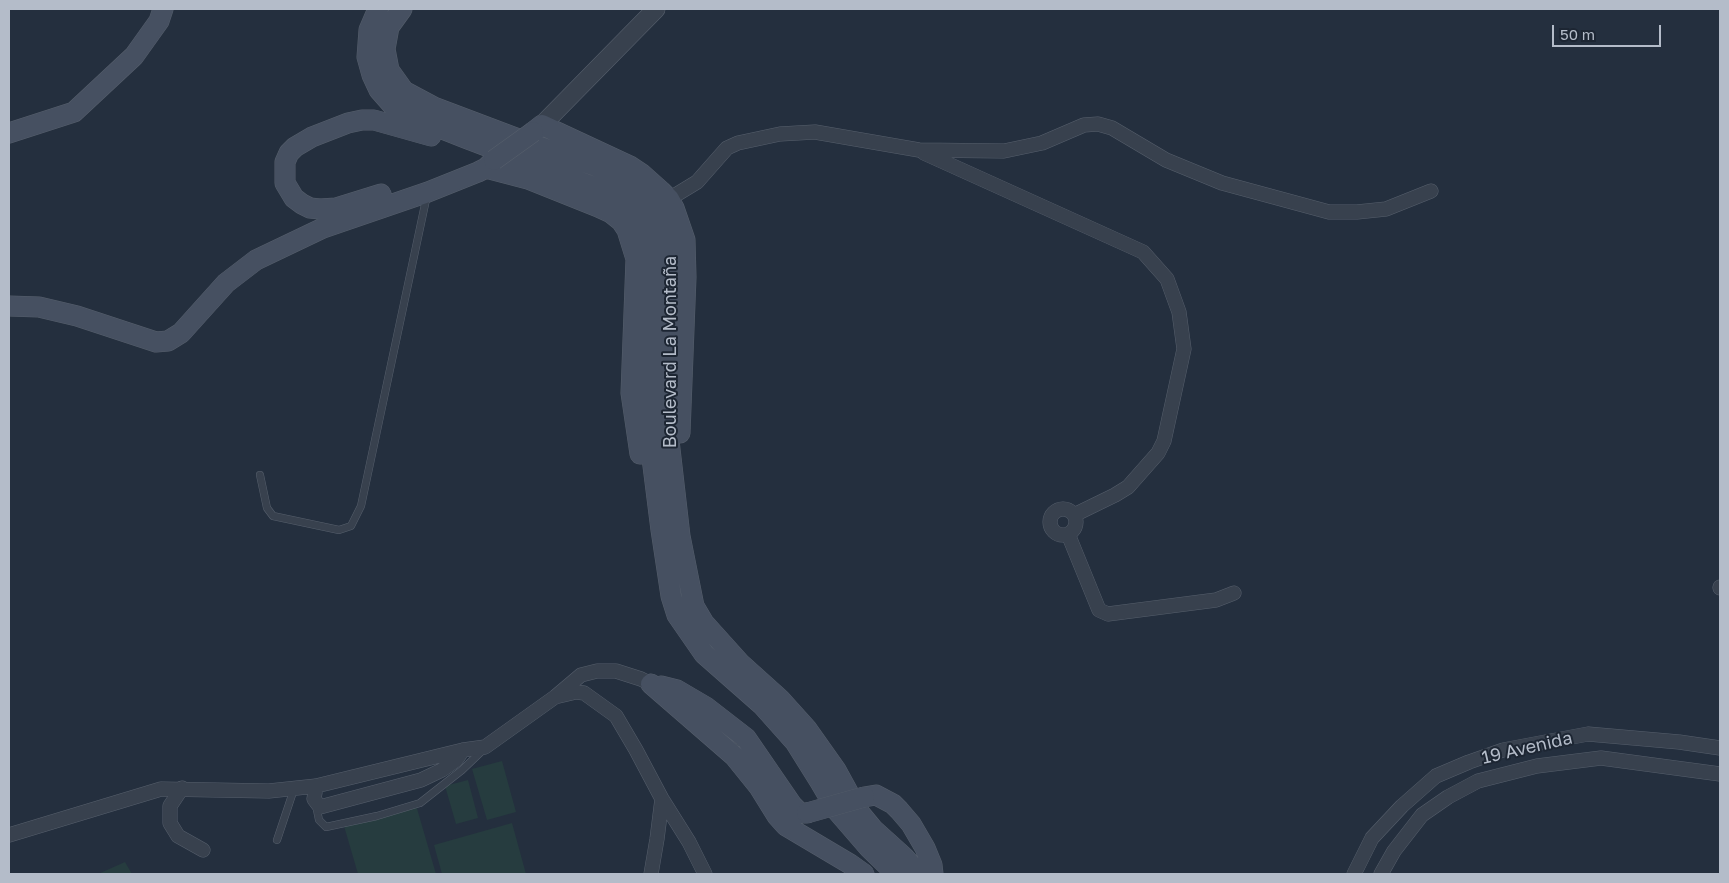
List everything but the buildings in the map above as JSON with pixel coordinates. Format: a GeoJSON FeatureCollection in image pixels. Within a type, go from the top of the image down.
{"type":"FeatureCollection","features":[{"type":"Feature","properties":{"kind":"main road"},"geometry":{"type":"LineString","coordinates":[[9,133],[74,112],[134,56],[159,22],[163,9]]}},
{"type":"Feature","properties":{"kind":"main road"},"geometry":{"type":"LineString","coordinates":[[378,9],[369,30],[367,57],[379,90],[391,104],[403,112],[465,138]]}},
{"type":"Feature","properties":{"kind":"main road"},"geometry":{"type":"LineString","coordinates":[[402,9],[389,27],[384,49],[389,70],[404,92],[434,107],[535,142],[630,166],[642,174],[669,199],[678,217],[685,240],[686,277],[680,437],[670,461]]}},
{"type":"Feature","properties":{"kind":"main road"},"geometry":{"type":"LineString","coordinates":[[535,142],[465,138],[449,141],[374,120],[362,120],[348,123],[312,137],[295,148],[289,153],[285,162],[285,183],[294,198],[310,208],[320,210],[336,208],[477,164],[490,164],[598,207],[611,213],[621,221],[627,230],[636,258],[631,373],[632,410],[642,467],[655,482]]}},
{"type":"Feature","properties":{"kind":"main road"},"geometry":{"type":"LineString","coordinates":[[9,306],[39,307],[77,316],[156,342],[168,341],[181,333],[226,283],[256,260],[323,228],[428,192],[535,142]]}},
{"type":"Feature","properties":{"kind":"main road","name":"Boulevard La Montaña"},"geometry":{"type":"LineString","coordinates":[[535,142],[619,177],[633,186],[648,201],[661,220],[670,248],[666,366],[670,461],[680,536],[694,606],[704,623],[740,663],[780,699],[807,729],[836,770],[859,812],[919,874]]}},
{"type":"Feature","properties":{"kind":"main road","name":"Boulevard La Montaña"},"geometry":{"type":"LineString","coordinates":[[535,142],[627,203],[638,216],[646,231],[651,263],[648,408],[655,482],[671,596],[680,620],[704,654],[762,705],[795,742],[837,812],[869,848],[896,874]]}},
{"type":"Feature","properties":{"kind":"main road"},"geometry":{"type":"LineString","coordinates":[[651,684],[677,690],[706,707],[732,726],[754,747],[792,805],[800,812],[807,813],[876,795],[892,804],[900,810],[911,824],[925,848],[934,874]]}},
{"type":"Feature","properties":{"kind":"main road"},"geometry":{"type":"LineString","coordinates":[[651,684],[734,756],[759,787],[777,816],[786,826],[864,874]]}},
{"type":"Feature","properties":{"kind":"street"},"geometry":{"type":"LineString","coordinates":[[535,142],[656,9]]}},
{"type":"Feature","properties":{"kind":"street"},"geometry":{"type":"LineString","coordinates":[[669,199],[697,182],[727,148],[738,143],[780,134],[815,132],[919,150],[1004,151],[1042,143],[1084,125],[1098,124],[1112,128],[1166,160],[1222,184],[1329,212],[1358,212],[1386,209],[1431,191]]}},
{"type":"Feature","properties":{"kind":"street"},"geometry":{"type":"LineString","coordinates":[[919,150],[1143,252],[1167,279],[1179,312],[1184,349],[1164,441],[1158,453],[1128,486],[1115,495],[1074,515]]}},
{"type":"Feature","properties":{"kind":"street"},"geometry":{"type":"LineString","coordinates":[[1063,509],[1074,515],[1074,528],[1068,534],[1060,535],[1050,526],[1050,518],[1055,511],[1063,509]]}},
{"type":"Feature","properties":{"kind":"street"},"geometry":{"type":"LineString","coordinates":[[1068,534],[1099,610],[1108,614],[1216,600],[1234,593]]}},
{"type":"Feature","properties":{"kind":"street"},"geometry":{"type":"LineString","coordinates":[[9,835],[161,789],[269,791],[316,786],[463,750],[485,747],[555,697],[581,675],[597,671],[616,671],[651,684]]}},
{"type":"Feature","properties":{"kind":"street"},"geometry":{"type":"LineString","coordinates":[[555,697],[576,692],[584,693],[616,716],[662,799],[689,842],[705,874]]}},
{"type":"Feature","properties":{"kind":"street","name":"19 Avenida"},"geometry":{"type":"LineString","coordinates":[[1354,874],[1372,838],[1402,806],[1436,776],[1469,762],[1504,750],[1588,734],[1679,742],[1720,748]]}},
{"type":"Feature","properties":{"kind":"street"},"geometry":{"type":"LineString","coordinates":[[316,786],[314,799],[320,807],[421,780],[442,770],[456,760],[463,750]]}},
{"type":"Feature","properties":{"kind":"street","name":"19 Avenida"},"geometry":{"type":"LineString","coordinates":[[1381,874],[1394,851],[1422,816],[1448,797],[1478,781],[1537,766],[1601,758],[1720,774]]}},
{"type":"Feature","properties":{"kind":"street"},"geometry":{"type":"LineString","coordinates":[[182,788],[170,806],[170,823],[178,836],[203,850]]}},
{"type":"Feature","properties":{"kind":"street"},"geometry":{"type":"LineString","coordinates":[[651,874],[662,799]]}},
{"type":"Feature","properties":{"kind":"lane"},"geometry":{"type":"LineString","coordinates":[[260,475],[267,508],[273,516],[339,530],[351,526],[360,506],[428,192]]}},
{"type":"Feature","properties":{"kind":"lane"},"geometry":{"type":"LineString","coordinates":[[320,807],[317,810],[319,820],[326,827],[377,816],[420,803],[462,770],[485,747]]}},
{"type":"Feature","properties":{"kind":"lane"},"geometry":{"type":"LineString","coordinates":[[277,840],[294,788]]}},
{"type":"Feature","properties":{"kind":"green space"},"geometry":{"type":"Polygon","coordinates":[[[502,761],[516,812],[487,820],[472,769],[502,761]]]}},
{"type":"Feature","properties":{"kind":"green space"},"geometry":{"type":"Polygon","coordinates":[[[468,780],[478,818],[456,824],[445,786],[468,780]]]}},
{"type":"Feature","properties":{"kind":"green space"},"geometry":{"type":"Polygon","coordinates":[[[416,805],[436,874],[358,874],[344,826],[416,805]]]}},
{"type":"Feature","properties":{"kind":"green space"},"geometry":{"type":"Polygon","coordinates":[[[512,823],[526,874],[442,874],[434,845],[512,823]]]}},
{"type":"Feature","properties":{"kind":"green space"},"geometry":{"type":"Polygon","coordinates":[[[125,862],[132,874],[98,874],[125,862]]]}}]}
